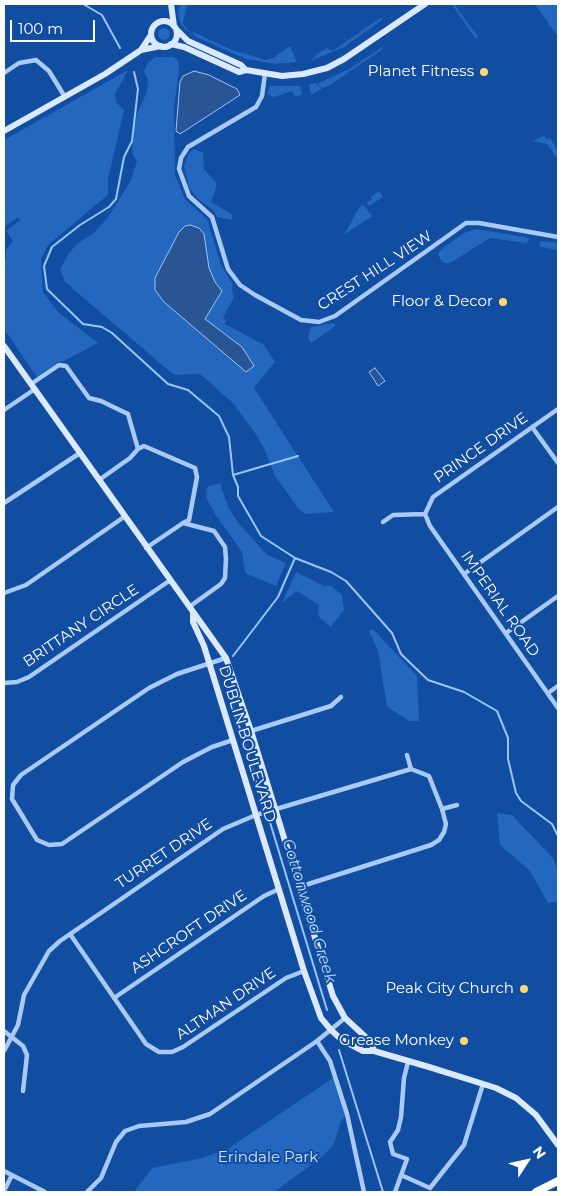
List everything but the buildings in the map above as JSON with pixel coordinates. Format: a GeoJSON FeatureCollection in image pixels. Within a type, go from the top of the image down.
{"type":"FeatureCollection","features":[{"type":"Feature","properties":{"kind":"highway"},"geometry":{"type":"LineString","coordinates":[[536,1192],[558,1181]]}},
{"type":"Feature","properties":{"kind":"main road"},"geometry":{"type":"LineString","coordinates":[[4,132],[142,50],[171,44],[184,47],[235,70],[265,74],[298,75],[334,65],[425,4]]}},
{"type":"Feature","properties":{"kind":"main road"},"geometry":{"type":"LineString","coordinates":[[142,50],[151,35],[152,28],[160,22],[171,5]]}},
{"type":"Feature","properties":{"kind":"main road"},"geometry":{"type":"LineString","coordinates":[[171,5],[176,37],[171,44]]}},
{"type":"Feature","properties":{"kind":"main road"},"geometry":{"type":"LineString","coordinates":[[160,22],[169,22],[187,40],[241,65],[246,70]]}},
{"type":"Feature","properties":{"kind":"main road"},"geometry":{"type":"LineString","coordinates":[[151,35],[153,41],[161,46]]}},
{"type":"Feature","properties":{"kind":"main road","name":"DUBLIN BOULEVARD"},"geometry":{"type":"LineString","coordinates":[[4,346],[226,658],[251,731],[333,996],[345,1018],[371,1042],[374,1051]]}},
{"type":"Feature","properties":{"kind":"main road","name":"DUBLIN BOULEVARD"},"geometry":{"type":"LineString","coordinates":[[193,614],[193,622],[209,663],[316,1008],[331,1030],[362,1051],[374,1051],[504,1092],[528,1107],[542,1121],[558,1145]]}},
{"type":"Feature","properties":{"kind":"street"},"geometry":{"type":"LineString","coordinates":[[4,73],[19,63],[36,60],[49,70],[65,97]]}},
{"type":"Feature","properties":{"kind":"street","name":"CREST HILL VIEW"},"geometry":{"type":"LineString","coordinates":[[265,74],[262,96],[256,107],[188,147],[182,155],[179,169],[186,192],[212,217],[224,260],[231,274],[240,285],[267,302],[304,321],[327,320],[468,223],[479,223],[558,237]]}},
{"type":"Feature","properties":{"kind":"street"},"geometry":{"type":"LineString","coordinates":[[4,410],[59,365],[66,366],[89,398],[102,401],[128,414],[138,449]]}},
{"type":"Feature","properties":{"kind":"street","name":"PRINCE DRIVE"},"geometry":{"type":"LineString","coordinates":[[426,514],[427,506],[433,497],[558,409]]}},
{"type":"Feature","properties":{"kind":"street"},"geometry":{"type":"LineString","coordinates":[[532,427],[558,464]]}},
{"type":"Feature","properties":{"kind":"street"},"geometry":{"type":"LineString","coordinates":[[99,480],[144,446],[194,468],[197,477],[189,520],[146,548]]}},
{"type":"Feature","properties":{"kind":"street"},"geometry":{"type":"LineString","coordinates":[[4,503],[80,453]]}},
{"type":"Feature","properties":{"kind":"street"},"geometry":{"type":"LineString","coordinates":[[464,574],[558,507]]}},
{"type":"Feature","properties":{"kind":"street"},"geometry":{"type":"LineString","coordinates":[[383,522],[393,515],[426,514]]}},
{"type":"Feature","properties":{"kind":"street","name":"IMPERIAL ROAD"},"geometry":{"type":"LineString","coordinates":[[426,514],[430,526],[558,708]]}},
{"type":"Feature","properties":{"kind":"street"},"geometry":{"type":"LineString","coordinates":[[4,593],[26,584],[124,517]]}},
{"type":"Feature","properties":{"kind":"street"},"geometry":{"type":"LineString","coordinates":[[183,523],[214,531],[225,547],[226,559],[225,578],[221,584],[189,608]]}},
{"type":"Feature","properties":{"kind":"street","name":"BRITTANY CIRCLE"},"geometry":{"type":"LineString","coordinates":[[4,683],[17,682],[29,677],[169,580]]}},
{"type":"Feature","properties":{"kind":"street"},"geometry":{"type":"LineString","coordinates":[[506,633],[558,596]]}},
{"type":"Feature","properties":{"kind":"street"},"geometry":{"type":"LineString","coordinates":[[226,658],[176,674],[149,688],[21,775],[13,786],[12,799],[24,821],[39,840],[49,845],[62,844],[183,762],[212,747],[233,740]]}},
{"type":"Feature","properties":{"kind":"street"},"geometry":{"type":"LineString","coordinates":[[548,693],[558,686]]}},
{"type":"Feature","properties":{"kind":"street"},"geometry":{"type":"LineString","coordinates":[[251,731],[331,706],[341,697]]}},
{"type":"Feature","properties":{"kind":"street"},"geometry":{"type":"LineString","coordinates":[[299,887],[430,845],[439,840],[446,824],[442,809],[429,776],[411,769],[407,755]]}},
{"type":"Feature","properties":{"kind":"street","name":"TURRET DRIVE"},"geometry":{"type":"LineString","coordinates":[[4,1051],[18,1026],[24,996],[44,958],[70,934],[223,830],[256,815],[411,769]]}},
{"type":"Feature","properties":{"kind":"street"},"geometry":{"type":"LineString","coordinates":[[442,809],[457,805]]}},
{"type":"Feature","properties":{"kind":"street","name":"ASHCROFT DRIVE"},"geometry":{"type":"LineString","coordinates":[[114,998],[264,896],[279,889]]}},
{"type":"Feature","properties":{"kind":"street","name":"ALTMAN DRIVE"},"geometry":{"type":"LineString","coordinates":[[70,934],[146,1044],[159,1052],[172,1052],[183,1048],[286,978],[304,971]]}},
{"type":"Feature","properties":{"kind":"street"},"geometry":{"type":"LineString","coordinates":[[87,1192],[101,1178],[116,1142],[125,1131],[139,1126],[186,1122],[203,1117],[218,1109],[317,1041],[345,1018]]}},
{"type":"Feature","properties":{"kind":"street"},"geometry":{"type":"LineString","coordinates":[[4,1031],[23,1046],[27,1055],[23,1091]]}},
{"type":"Feature","properties":{"kind":"street"},"geometry":{"type":"LineString","coordinates":[[317,1041],[330,1061],[348,1114],[364,1192]]}},
{"type":"Feature","properties":{"kind":"street"},"geometry":{"type":"LineString","coordinates":[[395,1192],[407,1159],[393,1154],[390,1142],[398,1130],[404,1078],[408,1062]]}},
{"type":"Feature","properties":{"kind":"street"},"geometry":{"type":"LineString","coordinates":[[401,1175],[430,1188],[464,1145],[483,1084]]}},
{"type":"Feature","properties":{"kind":"street"},"geometry":{"type":"LineString","coordinates":[[4,1171],[45,1192]]}},
{"type":"Feature","properties":{"kind":"street"},"geometry":{"type":"LineString","coordinates":[[4,1191],[12,1175]]}},
{"type":"Feature","properties":{"kind":"green space"},"geometry":{"type":"Polygon","coordinates":[[[180,4],[187,4],[183,24],[194,37],[181,25],[178,14],[180,4]]]}},
{"type":"Feature","properties":{"kind":"green space"},"geometry":{"type":"Polygon","coordinates":[[[449,4],[454,4],[478,37],[476,39],[453,6],[449,4]]]}},
{"type":"Feature","properties":{"kind":"green space"},"geometry":{"type":"Polygon","coordinates":[[[535,4],[558,4],[558,37],[535,4]]]}},
{"type":"Feature","properties":{"kind":"green space"},"geometry":{"type":"Polygon","coordinates":[[[382,17],[382,20],[344,47],[311,61],[316,55],[327,48],[332,51],[382,17]]]}},
{"type":"Feature","properties":{"kind":"green space"},"geometry":{"type":"Polygon","coordinates":[[[164,28],[170,34],[164,40],[158,34],[164,28]]]}},
{"type":"Feature","properties":{"kind":"green space"},"geometry":{"type":"Polygon","coordinates":[[[191,31],[232,50],[266,60],[273,58],[290,46],[297,62],[276,64],[246,59],[196,37],[191,31]]]}},
{"type":"Feature","properties":{"kind":"green space"},"geometry":{"type":"Polygon","coordinates":[[[381,48],[383,49],[330,85],[323,88],[317,84],[349,69],[381,48]]]}},
{"type":"Feature","properties":{"kind":"green space"},"geometry":{"type":"Polygon","coordinates":[[[155,57],[173,57],[178,60],[179,71],[174,107],[175,175],[185,199],[207,219],[221,265],[233,285],[234,297],[223,318],[226,321],[225,324],[264,345],[275,362],[254,388],[334,512],[306,514],[299,509],[275,476],[264,448],[233,403],[200,374],[174,375],[65,282],[60,269],[69,253],[78,243],[94,233],[109,216],[131,180],[137,161],[133,155],[132,140],[137,113],[147,92],[148,80],[144,71],[148,63],[155,57]]]}},
{"type":"Feature","properties":{"kind":"green space"},"geometry":{"type":"Polygon","coordinates":[[[128,70],[115,94],[116,102],[124,110],[108,179],[108,195],[48,245],[41,259],[43,292],[58,312],[98,343],[64,361],[58,362],[37,377],[4,329],[4,260],[6,258],[6,250],[13,241],[6,231],[20,220],[18,217],[4,227],[4,140],[128,70]]]}},
{"type":"Feature","properties":{"kind":"green space"},"geometry":{"type":"Polygon","coordinates":[[[315,83],[322,89],[311,95],[309,85],[315,83]]]}},
{"type":"Feature","properties":{"kind":"green space"},"geometry":{"type":"Polygon","coordinates":[[[270,86],[300,86],[302,94],[296,97],[292,91],[274,97],[267,94],[270,86]]]}},
{"type":"Feature","properties":{"kind":"green space"},"geometry":{"type":"Polygon","coordinates":[[[544,136],[547,139],[550,138],[558,151],[558,160],[547,144],[532,141],[544,136]]]}},
{"type":"Feature","properties":{"kind":"green space"},"geometry":{"type":"Polygon","coordinates":[[[193,149],[203,152],[204,169],[217,184],[211,202],[233,215],[232,220],[217,217],[213,210],[198,199],[189,188],[184,166],[188,155],[193,149]]]}},
{"type":"Feature","properties":{"kind":"green space"},"geometry":{"type":"Polygon","coordinates":[[[379,191],[383,197],[369,206],[367,203],[372,199],[371,197],[379,191]]]}},
{"type":"Feature","properties":{"kind":"green space"},"geometry":{"type":"Polygon","coordinates":[[[363,204],[372,216],[344,235],[357,211],[363,204]]]}},
{"type":"Feature","properties":{"kind":"green space"},"geometry":{"type":"Polygon","coordinates":[[[476,229],[530,239],[526,243],[490,238],[450,263],[444,263],[440,259],[438,253],[443,248],[464,233],[476,229]]]}},
{"type":"Feature","properties":{"kind":"green space"},"geometry":{"type":"Polygon","coordinates":[[[540,241],[558,243],[558,250],[540,247],[540,241]]]}},
{"type":"Feature","properties":{"kind":"green space"},"geometry":{"type":"Polygon","coordinates":[[[336,324],[334,327],[311,343],[308,338],[311,327],[336,324]]]}},
{"type":"Feature","properties":{"kind":"green space"},"geometry":{"type":"Polygon","coordinates":[[[220,483],[229,509],[240,525],[267,555],[286,563],[276,586],[245,573],[242,552],[216,516],[206,497],[207,487],[220,483]]]}},
{"type":"Feature","properties":{"kind":"green space"},"geometry":{"type":"Polygon","coordinates":[[[296,572],[324,586],[331,586],[342,595],[344,610],[331,627],[318,616],[319,605],[297,591],[282,603],[296,572]]]}},
{"type":"Feature","properties":{"kind":"green space"},"geometry":{"type":"Polygon","coordinates":[[[373,629],[417,676],[419,721],[410,721],[387,707],[378,651],[369,631],[373,629]]]}},
{"type":"Feature","properties":{"kind":"green space"},"geometry":{"type":"Polygon","coordinates":[[[497,813],[512,815],[553,858],[558,870],[558,902],[548,903],[530,871],[500,845],[497,813]]]}},
{"type":"Feature","properties":{"kind":"green space","name":"Erindale Park"},"geometry":{"type":"Polygon","coordinates":[[[336,1076],[347,1114],[341,1121],[334,1144],[322,1157],[274,1192],[134,1192],[152,1168],[202,1158],[229,1148],[336,1076]]]}},
{"type":"Feature","properties":{"kind":"shaded area"},"geometry":{"type":"Polygon","coordinates":[[[194,71],[209,75],[237,89],[240,95],[180,134],[176,131],[180,82],[183,76],[194,71]]]}},
{"type":"Feature","properties":{"kind":"shaded area"},"geometry":{"type":"Polygon","coordinates":[[[190,225],[199,228],[204,234],[209,268],[215,282],[222,291],[205,319],[242,347],[254,366],[246,372],[164,302],[155,290],[155,278],[179,232],[185,226],[190,225]]]}},
{"type":"Feature","properties":{"kind":"shaded area"},"geometry":{"type":"Polygon","coordinates":[[[375,368],[385,381],[378,386],[369,372],[375,368]]]}},
{"type":"Feature","properties":{"kind":"waterway","name":"Cottonwood Creek"},"geometry":{"type":"LineString","coordinates":[[83,4],[102,15],[120,48]]}},
{"type":"Feature","properties":{"kind":"waterway","name":"Cottonwood Creek"},"geometry":{"type":"LineString","coordinates":[[134,72],[138,89],[132,141],[124,157],[116,199],[109,207],[80,225],[52,247],[44,266],[47,289],[83,324],[102,327],[112,333],[168,384],[188,390],[219,416],[229,437],[233,475],[238,487],[238,496],[261,536],[295,558],[331,572],[346,581],[392,633],[401,654],[428,680],[464,692],[497,711],[508,738],[508,759],[516,793],[521,801],[552,824],[558,836]]}},
{"type":"Feature","properties":{"kind":"waterway"},"geometry":{"type":"LineString","coordinates":[[233,475],[298,456]]}},
{"type":"Feature","properties":{"kind":"waterway","name":"Cottonwood Creek"},"geometry":{"type":"LineString","coordinates":[[233,656],[278,597],[295,558]]}},
{"type":"Feature","properties":{"kind":"waterway","name":"Cottonwood Creek"},"geometry":{"type":"LineString","coordinates":[[227,687],[264,807]]}},
{"type":"Feature","properties":{"kind":"waterway","name":"Cottonwood Creek"},"geometry":{"type":"LineString","coordinates":[[269,819],[327,1010]]}},
{"type":"Feature","properties":{"kind":"waterway","name":"Cottonwood Creek"},"geometry":{"type":"LineString","coordinates":[[339,1050],[383,1192]]}},
{"type":"Feature","properties":{"kind":"place","name":"Planet Fitness"},"geometry":{"type":"Point","coordinates":[484,72]}},
{"type":"Feature","properties":{"kind":"place","name":"Floor & Decor"},"geometry":{"type":"Point","coordinates":[503,302]}},
{"type":"Feature","properties":{"kind":"place","name":"Peak City Church"},"geometry":{"type":"Point","coordinates":[524,989]}},
{"type":"Feature","properties":{"kind":"place","name":"Grease Monkey"},"geometry":{"type":"Point","coordinates":[464,1041]}}]}
